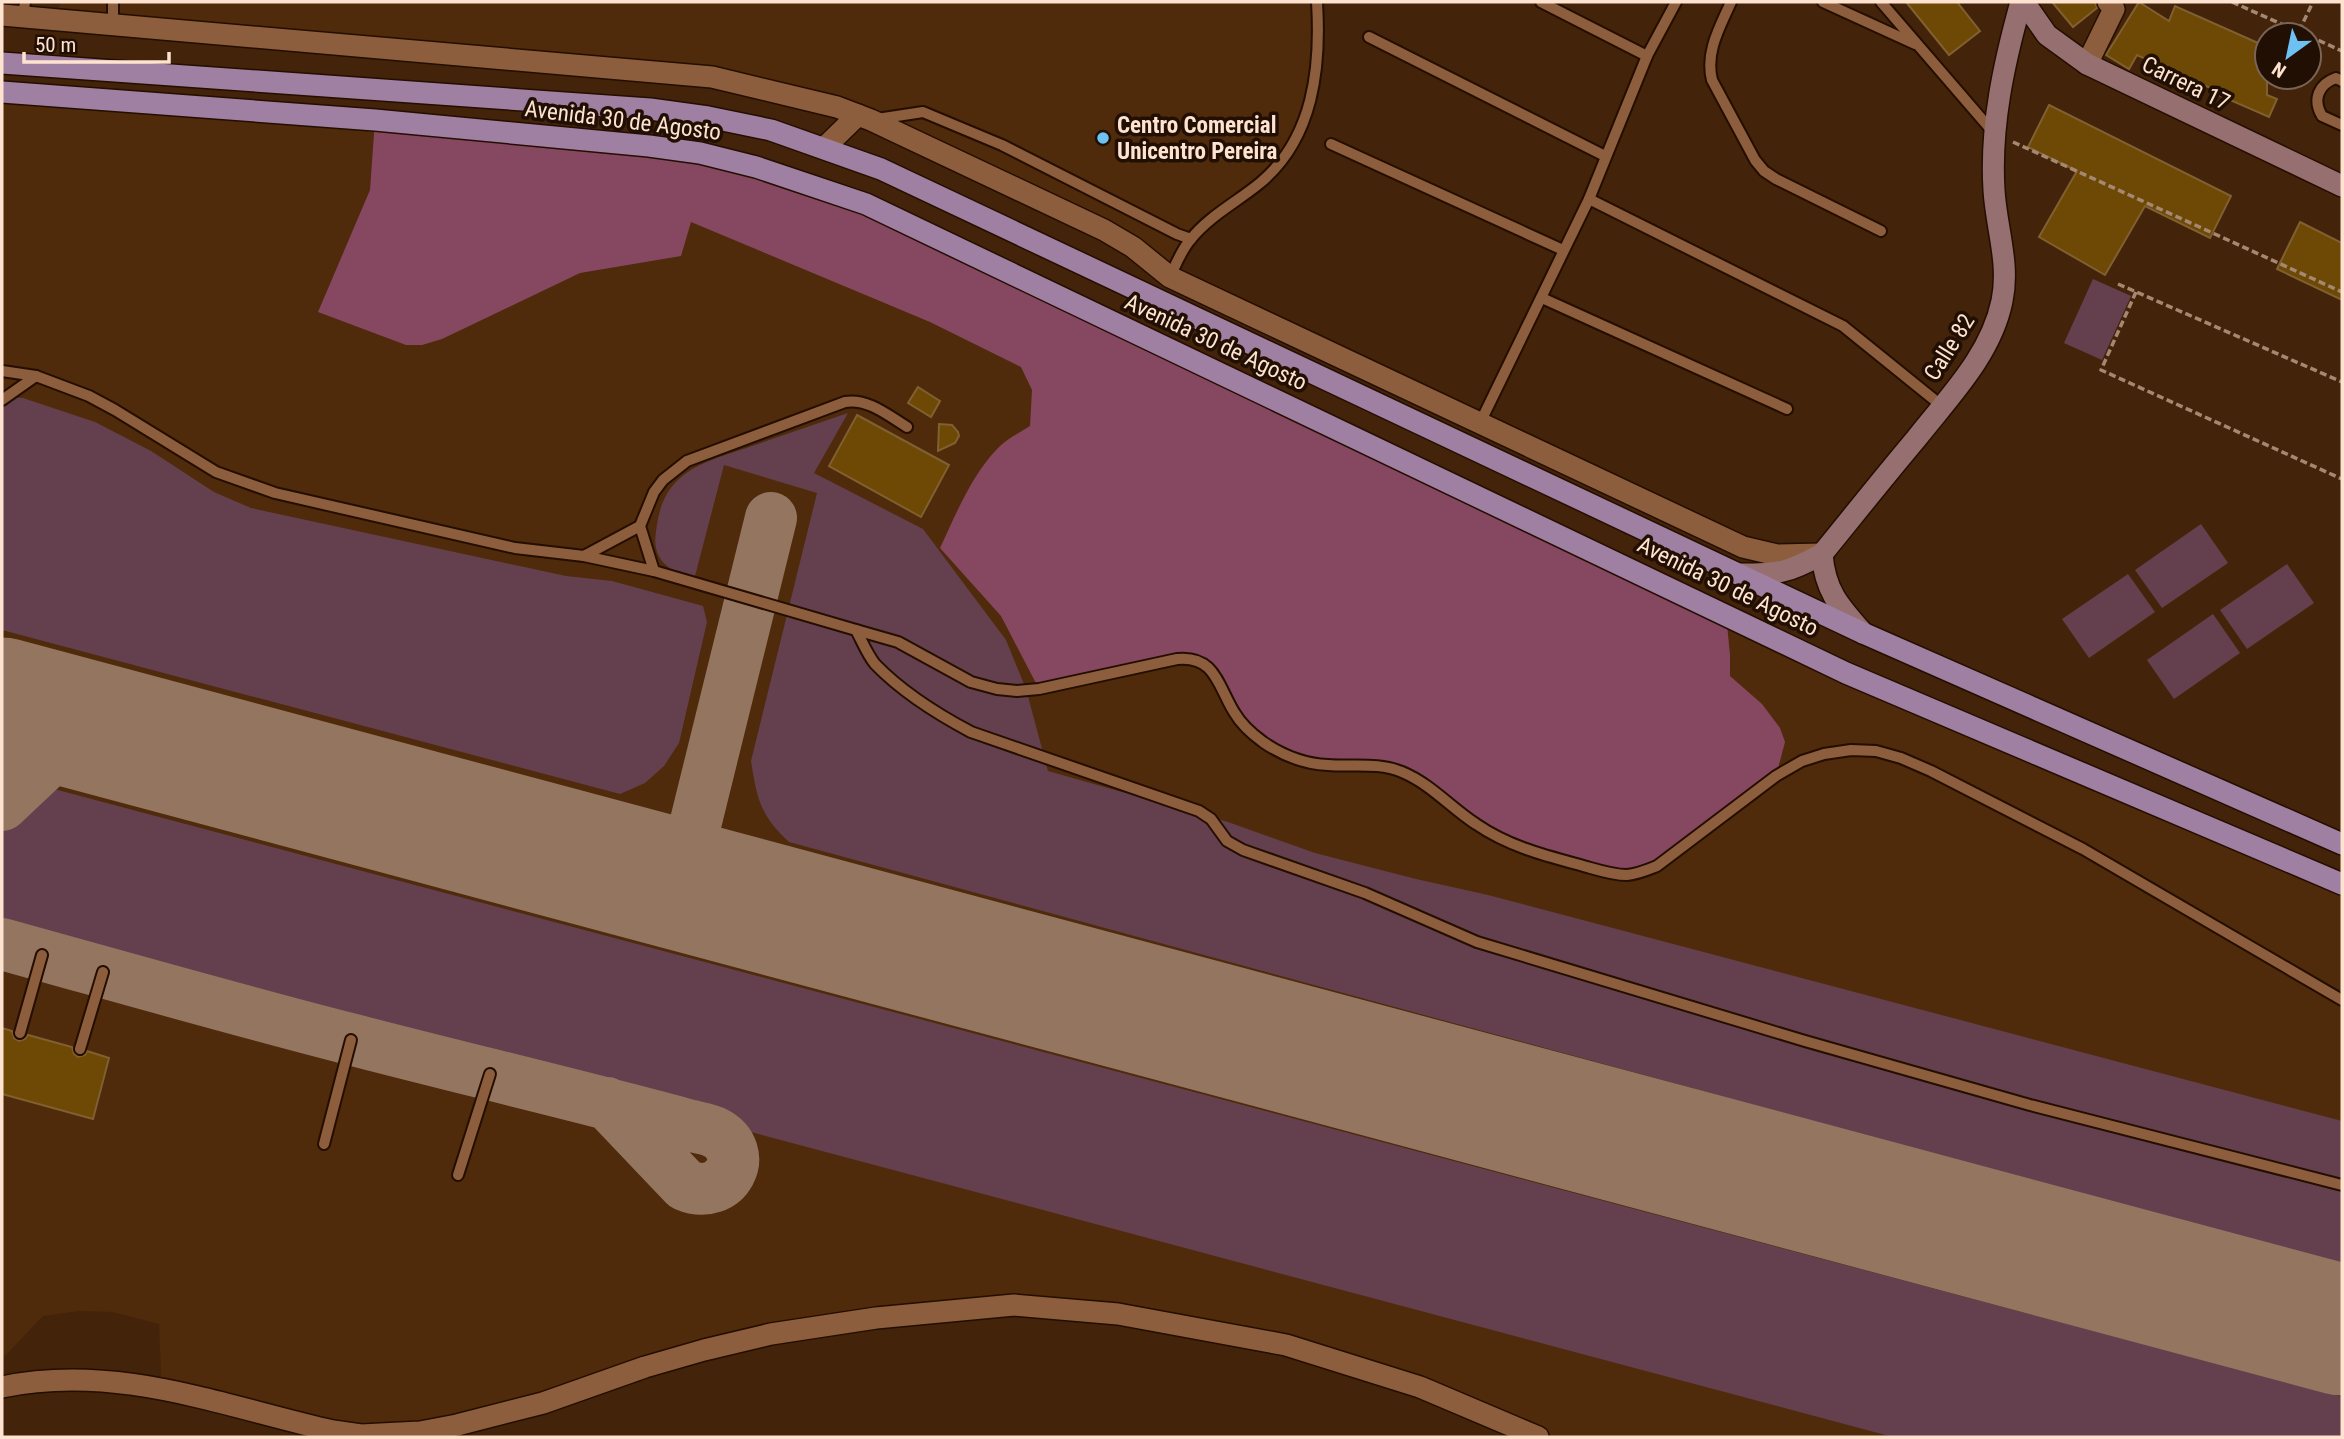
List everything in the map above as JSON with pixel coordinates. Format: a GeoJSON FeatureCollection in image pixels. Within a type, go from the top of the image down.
{"type":"FeatureCollection","features":[{"type":"Feature","properties":{"kind":"main road","name":"Avenida 30 de Agosto"},"geometry":{"type":"LineString","coordinates":[[2,63],[650,109],[771,130],[881,169],[1863,633],[2342,844]]}},
{"type":"Feature","properties":{"kind":"main road","name":"Avenida 30 de Agosto"},"geometry":{"type":"LineString","coordinates":[[2,92],[375,120],[649,146],[700,153],[813,185],[866,204],[1846,673],[2342,884]]}},
{"type":"Feature","properties":{"kind":"street","name":"Carrera 17"},"geometry":{"type":"LineString","coordinates":[[2023,2],[2047,35],[2087,64],[2342,186]]}},
{"type":"Feature","properties":{"kind":"street","name":"Calle 82"},"geometry":{"type":"LineString","coordinates":[[1741,574],[1775,574],[1802,565],[1822,554],[1942,406],[1992,334],[2002,298],[2004,262],[1994,191],[1995,134],[2005,69],[2023,2]]}},
{"type":"Feature","properties":{"kind":"street"},"geometry":{"type":"LineString","coordinates":[[2087,64],[2114,9],[2109,2]]}},
{"type":"Feature","properties":{"kind":"street"},"geometry":{"type":"LineString","coordinates":[[16,11],[113,25],[712,77],[837,107],[864,117],[1104,230],[1133,247],[1170,277],[1742,547],[1777,555],[1822,554],[1824,575],[1829,589],[1839,607],[1863,633]]}},
{"type":"Feature","properties":{"kind":"street"},"geometry":{"type":"LineString","coordinates":[[824,148],[864,117]]}},
{"type":"Feature","properties":{"kind":"street"},"geometry":{"type":"LineString","coordinates":[[1162,302],[1170,277]]}},
{"type":"Feature","properties":{"kind":"street"},"geometry":{"type":"LineString","coordinates":[[2,1387],[52,1381],[124,1382],[158,1387],[332,1431],[361,1435],[410,1433],[457,1425],[543,1402],[645,1367],[771,1334],[876,1318],[1014,1306],[1118,1314],[1286,1345],[1420,1387],[1538,1437]]}},
{"type":"Feature","properties":{"kind":"lane"},"geometry":{"type":"LineString","coordinates":[[113,2],[113,25]]}},
{"type":"Feature","properties":{"kind":"lane"},"geometry":{"type":"LineString","coordinates":[[1170,277],[1191,239],[1209,221],[1261,183],[1278,166],[1302,127],[1316,76],[1319,39],[1317,2]]}},
{"type":"Feature","properties":{"kind":"lane"},"geometry":{"type":"LineString","coordinates":[[1541,2],[1647,56]]}},
{"type":"Feature","properties":{"kind":"lane"},"geometry":{"type":"LineString","coordinates":[[1480,423],[1589,199],[1647,56],[1676,2]]}},
{"type":"Feature","properties":{"kind":"lane"},"geometry":{"type":"LineString","coordinates":[[1731,2],[1713,44],[1710,69],[1712,80],[1755,160],[1764,171],[1776,179],[1881,231]]}},
{"type":"Feature","properties":{"kind":"lane"},"geometry":{"type":"LineString","coordinates":[[1823,2],[1918,45]]}},
{"type":"Feature","properties":{"kind":"lane"},"geometry":{"type":"LineString","coordinates":[[1881,2],[1995,134]]}},
{"type":"Feature","properties":{"kind":"lane"},"geometry":{"type":"LineString","coordinates":[[1369,37],[1605,156]]}},
{"type":"Feature","properties":{"kind":"lane"},"geometry":{"type":"LineString","coordinates":[[2342,81],[2336,78],[2324,84],[2317,96],[2322,116],[2342,125]]}},
{"type":"Feature","properties":{"kind":"lane"},"geometry":{"type":"LineString","coordinates":[[864,117],[923,113],[1002,145],[1191,239]]}},
{"type":"Feature","properties":{"kind":"lane"},"geometry":{"type":"LineString","coordinates":[[1331,144],[1563,250]]}},
{"type":"Feature","properties":{"kind":"lane"},"geometry":{"type":"LineString","coordinates":[[1589,199],[1843,326],[1942,406]]}},
{"type":"Feature","properties":{"kind":"lane"},"geometry":{"type":"LineString","coordinates":[[1542,298],[1787,409]]}},
{"type":"Feature","properties":{"kind":"lane"},"geometry":{"type":"LineString","coordinates":[[2,371],[36,376],[89,396],[216,472],[245,484],[515,548],[584,556],[654,571],[898,642],[971,682],[997,689],[1039,689],[1177,659],[1198,661],[1208,666],[1214,674],[1243,725],[1266,744],[1288,756],[1308,763],[1381,766],[1401,771],[1418,780],[1476,824],[1501,839],[1528,851],[1615,874],[1641,873],[1657,866],[1776,776],[1802,761],[1851,750],[1877,751],[1931,771],[2083,849],[2342,1000]]}},
{"type":"Feature","properties":{"kind":"lane"},"geometry":{"type":"LineString","coordinates":[[2,400],[36,376]]}},
{"type":"Feature","properties":{"kind":"lane"},"geometry":{"type":"LineString","coordinates":[[584,556],[640,526],[654,492],[663,480],[687,461],[845,402],[867,404],[907,427]]}},
{"type":"Feature","properties":{"kind":"lane"},"geometry":{"type":"LineString","coordinates":[[640,526],[654,571]]}},
{"type":"Feature","properties":{"kind":"lane"},"geometry":{"type":"LineString","coordinates":[[856,630],[874,662],[882,670],[944,718],[971,732],[1199,811],[1211,819],[1227,841],[1243,850],[1365,893],[1477,942],[2017,1102],[2342,1185]]}},
{"type":"Feature","properties":{"kind":"lane"},"geometry":{"type":"LineString","coordinates":[[20,1033],[42,955]]}},
{"type":"Feature","properties":{"kind":"lane"},"geometry":{"type":"LineString","coordinates":[[80,1049],[103,972]]}},
{"type":"Feature","properties":{"kind":"lane"},"geometry":{"type":"LineString","coordinates":[[324,1144],[351,1040]]}},
{"type":"Feature","properties":{"kind":"lane"},"geometry":{"type":"LineString","coordinates":[[458,1175],[490,1074]]}},
{"type":"Feature","properties":{"kind":"path"},"geometry":{"type":"LineString","coordinates":[[2232,2],[2274,21]]}},
{"type":"Feature","properties":{"kind":"path"},"geometry":{"type":"LineString","coordinates":[[2304,21],[2313,2]]}},
{"type":"Feature","properties":{"kind":"path"},"geometry":{"type":"LineString","coordinates":[[2323,43],[2342,51]]}},
{"type":"Feature","properties":{"kind":"path"},"geometry":{"type":"LineString","coordinates":[[1995,134],[2342,292]]}},
{"type":"Feature","properties":{"kind":"path"},"geometry":{"type":"LineString","coordinates":[[2118,284],[2342,382]]}},
{"type":"Feature","properties":{"kind":"path"},"geometry":{"type":"LineString","coordinates":[[2136,292],[2101,370],[2342,479]]}},
{"type":"Feature","properties":{"kind":"shaded area","name":"Centro Comercial Unicentro Pereira"},"geometry":{"type":"Polygon","coordinates":[[[60,2],[1317,2],[1310,101],[1278,166],[1209,221],[1170,277],[1157,266],[871,120],[712,77],[57,20],[60,2]]]}},
{"type":"Feature","properties":{"kind":"shaded area"},"geometry":{"type":"Polygon","coordinates":[[[2,92],[501,132],[1726,614],[2342,884],[2342,1437],[1538,1437],[1286,1345],[1067,1311],[876,1318],[390,1434],[158,1387],[161,1372],[159,1324],[112,1312],[80,1311],[43,1316],[2,1356],[2,92]]]}},
{"type":"Feature","properties":{"kind":"shaded area"},"geometry":{"type":"Polygon","coordinates":[[[375,120],[649,146],[813,185],[1726,614],[1730,676],[1762,704],[1780,728],[1785,742],[1776,776],[1657,866],[1628,875],[1528,851],[1400,771],[1308,763],[1253,734],[1214,674],[1186,658],[1039,689],[1001,616],[940,548],[965,496],[988,459],[1005,442],[1030,426],[1032,390],[1021,367],[930,322],[691,222],[681,256],[580,273],[442,339],[422,345],[406,345],[318,312],[370,190],[375,120]]]}},
{"type":"Feature","properties":{"kind":"shaded area"},"geometry":{"type":"Polygon","coordinates":[[[2093,279],[2131,296],[2102,360],[2064,343],[2093,279]]]}},
{"type":"Feature","properties":{"kind":"shaded area"},"geometry":{"type":"Polygon","coordinates":[[[2,396],[23,398],[95,422],[151,451],[214,492],[251,508],[566,576],[612,581],[703,606],[707,622],[679,743],[664,766],[645,783],[620,794],[2,630],[2,396]]]}},
{"type":"Feature","properties":{"kind":"shaded area"},"geometry":{"type":"Polygon","coordinates":[[[848,413],[814,473],[923,529],[1006,640],[1026,689],[1048,771],[1228,822],[1315,853],[1488,895],[2342,1121],[2342,1265],[789,842],[761,806],[751,761],[817,493],[724,465],[694,580],[677,573],[659,557],[656,550],[656,531],[660,509],[669,490],[695,468],[848,413]]]}},
{"type":"Feature","properties":{"kind":"shaded area"},"geometry":{"type":"Polygon","coordinates":[[[2201,524],[2228,563],[2162,608],[2135,570],[2201,524]]]}},
{"type":"Feature","properties":{"kind":"shaded area"},"geometry":{"type":"Polygon","coordinates":[[[2287,564],[2314,603],[2247,649],[2220,610],[2287,564]]]}},
{"type":"Feature","properties":{"kind":"shaded area"},"geometry":{"type":"Polygon","coordinates":[[[2128,574],[2155,612],[2089,658],[2062,619],[2128,574]]]}},
{"type":"Feature","properties":{"kind":"shaded area"},"geometry":{"type":"Polygon","coordinates":[[[2213,614],[2240,653],[2174,699],[2147,660],[2213,614]]]}},
{"type":"Feature","properties":{"kind":"shaded area"},"geometry":{"type":"Polygon","coordinates":[[[54,789],[2342,1397],[2342,1437],[1893,1437],[2,932],[2,824],[24,805],[54,789]]]}},
{"type":"Feature","properties":{"kind":"building"},"geometry":{"type":"Polygon","coordinates":[[[1906,2],[1957,2],[1980,31],[1949,55],[1906,2]]]}},
{"type":"Feature","properties":{"kind":"building"},"geometry":{"type":"Polygon","coordinates":[[[2052,2],[2095,2],[2097,8],[2073,27],[2052,2]]]}},
{"type":"Feature","properties":{"kind":"building"},"geometry":{"type":"Polygon","coordinates":[[[2139,2],[2169,21],[2175,6],[2253,41],[2253,91],[2267,91],[2267,95],[2277,99],[2269,117],[2137,55],[2129,69],[2106,55],[2139,2]]]}},
{"type":"Feature","properties":{"kind":"building"},"geometry":{"type":"Polygon","coordinates":[[[2049,105],[2231,196],[2210,238],[2145,206],[2105,275],[2039,237],[2077,171],[2028,147],[2049,105]]]}},
{"type":"Feature","properties":{"kind":"building"},"geometry":{"type":"Polygon","coordinates":[[[2300,222],[2342,243],[2342,300],[2277,269],[2300,222]]]}},
{"type":"Feature","properties":{"kind":"building"},"geometry":{"type":"Polygon","coordinates":[[[918,387],[940,401],[931,417],[908,403],[918,387]]]}},
{"type":"Feature","properties":{"kind":"building"},"geometry":{"type":"Polygon","coordinates":[[[857,415],[949,465],[921,517],[829,466],[857,415]]]}},
{"type":"Feature","properties":{"kind":"building"},"geometry":{"type":"Polygon","coordinates":[[[939,424],[952,425],[959,436],[955,443],[938,451],[939,424]]]}},
{"type":"Feature","properties":{"kind":"building"},"geometry":{"type":"Polygon","coordinates":[[[2,1028],[12,1031],[14,1038],[19,1041],[28,1035],[72,1047],[78,1057],[85,1055],[87,1051],[109,1058],[93,1119],[2,1094],[2,1028]]]}},
{"type":"Feature","properties":{"kind":"taxiway"},"geometry":{"type":"LineString","coordinates":[[680,886],[771,518]]}},
{"type":"Feature","properties":{"kind":"taxiway"},"geometry":{"type":"LineString","coordinates":[[2,805],[86,726]]}},
{"type":"Feature","properties":{"kind":"taxiway"},"geometry":{"type":"LineString","coordinates":[[2,944],[306,1028],[601,1102],[642,1113],[714,1132],[726,1140],[732,1151],[730,1172],[723,1181],[713,1187],[700,1189],[685,1185],[607,1103]]}},
{"type":"Feature","properties":{"kind":"runway"},"geometry":{"type":"LineString","coordinates":[[2,703],[2342,1330]]}},
{"type":"Feature","properties":{"kind":"place","name":"Centro Comercial Unicentro Pereira"},"geometry":{"type":"Point","coordinates":[1103,138]}}]}
